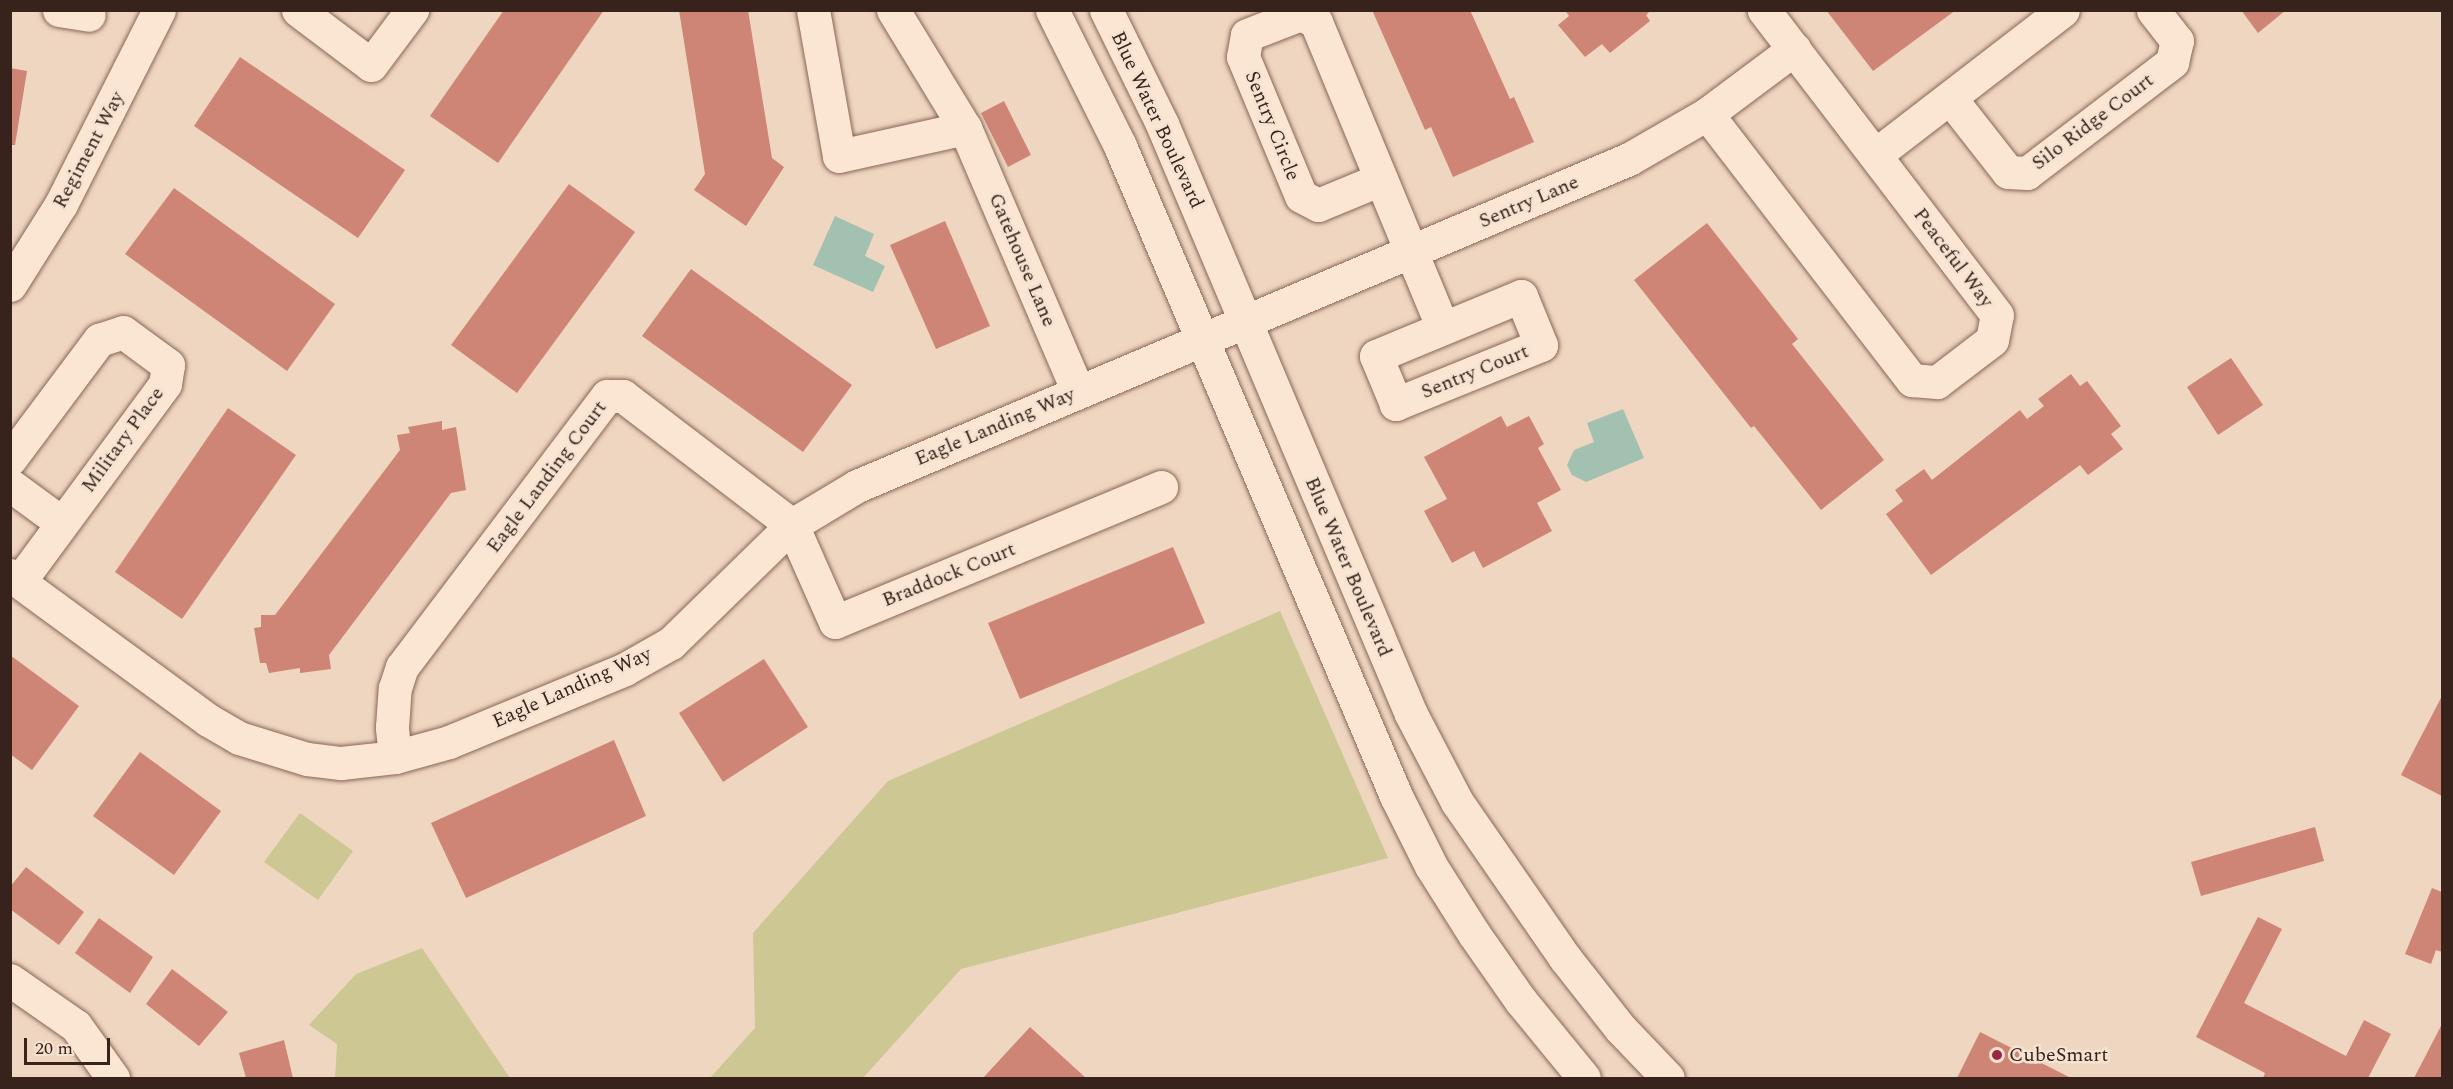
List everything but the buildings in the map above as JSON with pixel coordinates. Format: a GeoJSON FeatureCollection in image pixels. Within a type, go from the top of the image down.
{"type":"FeatureCollection","features":[{"type":"Feature","properties":{"kind":"street","name":"Regiment Way"},"geometry":{"type":"LineString","coordinates":[[10,285],[61,204],[159,10]]}},
{"type":"Feature","properties":{"kind":"street"},"geometry":{"type":"LineString","coordinates":[[298,10],[371,65],[412,10]]}},
{"type":"Feature","properties":{"kind":"street"},"geometry":{"type":"LineString","coordinates":[[813,10],[839,156],[965,128]]}},
{"type":"Feature","properties":{"kind":"street","name":"Gatehouse Lane"},"geometry":{"type":"LineString","coordinates":[[893,10],[965,128],[1078,392]]}},
{"type":"Feature","properties":{"kind":"street"},"geometry":{"type":"LineString","coordinates":[[1052,10],[1120,146],[1396,796],[1431,866],[1521,1001],[1584,1078]]}},
{"type":"Feature","properties":{"kind":"street","name":"Blue Water Boulevard"},"geometry":{"type":"LineString","coordinates":[[1106,10],[1162,124],[1411,714],[1456,802],[1565,958],[1620,1028],[1668,1078]]}},
{"type":"Feature","properties":{"kind":"street","name":"Peaceful Way"},"geometry":{"type":"LineString","coordinates":[[1707,114],[1912,380],[1937,382],[1992,340],[1997,315],[1764,10]]}},
{"type":"Feature","properties":{"kind":"street"},"geometry":{"type":"LineString","coordinates":[[1875,155],[2063,10]]}},
{"type":"Feature","properties":{"kind":"street","name":"Silo Ridge Court"},"geometry":{"type":"LineString","coordinates":[[1950,98],[2008,172],[2027,172],[2172,62],[2177,41],[2153,10]]}},
{"type":"Feature","properties":{"kind":"street","name":"Sentry Circle"},"geometry":{"type":"LineString","coordinates":[[1381,180],[1318,205],[1301,196],[1244,57],[1247,35],[1301,14],[1316,22],[1412,250]]}},
{"type":"Feature","properties":{"kind":"street","name":"Sentry Lane"},"geometry":{"type":"LineString","coordinates":[[1245,321],[1629,159],[1707,114],[1794,49]]}},
{"type":"Feature","properties":{"kind":"street"},"geometry":{"type":"LineString","coordinates":[[1412,250],[1443,328]]}},
{"type":"Feature","properties":{"kind":"street","name":"Sentry Court"},"geometry":{"type":"LineString","coordinates":[[1521,296],[1541,345],[1396,404],[1376,356],[1443,328],[1521,296]]}},
{"type":"Feature","properties":{"kind":"street","name":"Eagle Landing Way"},"geometry":{"type":"LineString","coordinates":[[15,578],[208,720],[239,738],[307,759],[341,763],[395,757],[460,738],[625,669],[671,643],[752,560],[792,525],[857,486],[1245,321]]}},
{"type":"Feature","properties":{"kind":"street","name":"Military Place"},"geometry":{"type":"LineString","coordinates":[[10,459],[99,340],[123,332],[168,364],[165,384],[62,523],[15,578]]}},
{"type":"Feature","properties":{"kind":"street","name":"Eagle Landing Court"},"geometry":{"type":"LineString","coordinates":[[395,757],[392,727],[395,688],[402,667],[607,396],[623,396],[792,525]]}},
{"type":"Feature","properties":{"kind":"street"},"geometry":{"type":"LineString","coordinates":[[10,485],[62,523]]}},
{"type":"Feature","properties":{"kind":"street","name":"Braddock Court"},"geometry":{"type":"LineString","coordinates":[[792,525],[835,622],[1161,487]]}},
{"type":"Feature","properties":{"kind":"street"},"geometry":{"type":"LineString","coordinates":[[10,980],[76,1026],[114,1078]]}},
{"type":"Feature","properties":{"kind":"shaded area"},"geometry":{"type":"Polygon","coordinates":[[[835,216],[874,234],[865,256],[885,266],[873,292],[813,265],[835,216]]]}},
{"type":"Feature","properties":{"kind":"shaded area"},"geometry":{"type":"Polygon","coordinates":[[[1623,409],[1644,458],[1586,482],[1572,475],[1567,465],[1574,450],[1594,442],[1587,423],[1623,409]]]}},
{"type":"Feature","properties":{"kind":"shaded area"},"geometry":{"type":"Polygon","coordinates":[[[1280,611],[1388,858],[961,969],[863,1078],[710,1078],[755,1028],[753,933],[888,781],[1280,611]]]}},
{"type":"Feature","properties":{"kind":"shaded area"},"geometry":{"type":"Polygon","coordinates":[[[300,813],[353,851],[318,900],[264,862],[300,813]]]}},
{"type":"Feature","properties":{"kind":"shaded area"},"geometry":{"type":"Polygon","coordinates":[[[422,948],[510,1078],[335,1078],[337,1044],[309,1025],[356,974],[422,948]]]}},
{"type":"Feature","properties":{"kind":"place","name":"CubeSmart"},"geometry":{"type":"Point","coordinates":[1997,1055]}}]}
